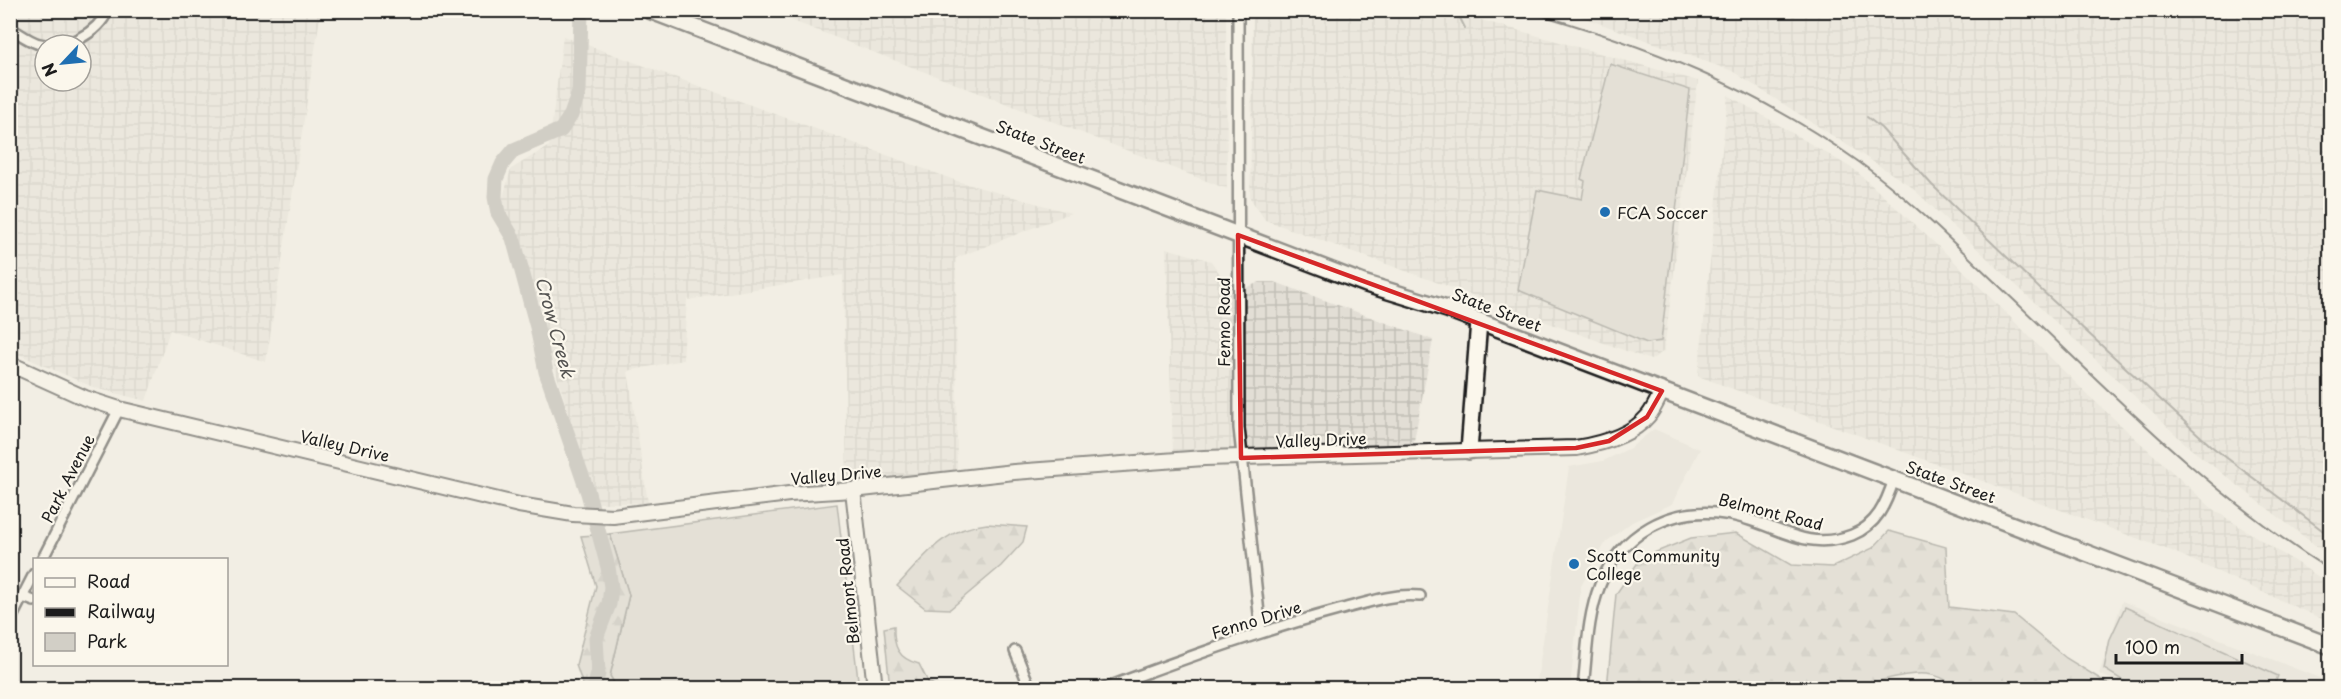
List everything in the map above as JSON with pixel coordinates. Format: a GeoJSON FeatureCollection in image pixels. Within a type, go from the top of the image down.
{"type":"FeatureCollection","features":[{"type":"Feature","properties":{"kind":"main road","name":"State Street"},"geometry":{"type":"LineString","coordinates":[[649,10],[1238,236],[1366,284],[1479,321],[2331,645]]}},
{"type":"Feature","properties":{"kind":"main road"},"geometry":{"type":"LineString","coordinates":[[1469,451],[1479,321]]}},
{"type":"Feature","properties":{"kind":"street"},"geometry":{"type":"LineString","coordinates":[[10,28],[40,44],[75,42],[103,21],[108,10]]}},
{"type":"Feature","properties":{"kind":"street","name":"Fenno Road"},"geometry":{"type":"LineString","coordinates":[[1238,10],[1241,458],[1261,632]]}},
{"type":"Feature","properties":{"kind":"street","name":"Valley Drive"},"geometry":{"type":"LineString","coordinates":[[10,364],[85,398],[119,410],[519,505],[573,514],[613,516],[789,494],[853,490],[1014,472],[1204,458],[1576,448],[1609,441],[1647,417],[1662,392]]}},
{"type":"Feature","properties":{"kind":"street","name":"Park Avenue"},"geometry":{"type":"LineString","coordinates":[[43,558],[119,410]]}},
{"type":"Feature","properties":{"kind":"street","name":"Belmont Road"},"geometry":{"type":"LineString","coordinates":[[1583,688],[1592,610],[1599,586],[1616,555],[1637,534],[1659,522],[1702,512],[1745,518],[1795,538],[1816,543],[1835,541],[1856,533],[1873,522],[1886,504],[1894,479]]}},
{"type":"Feature","properties":{"kind":"street","name":"Belmont Road"},"geometry":{"type":"LineString","coordinates":[[853,490],[875,688]]}},
{"type":"Feature","properties":{"kind":"street"},"geometry":{"type":"LineString","coordinates":[[10,621],[33,576]]}},
{"type":"Feature","properties":{"kind":"street","name":"Fenno Drive"},"geometry":{"type":"LineString","coordinates":[[1105,688],[1261,632],[1403,594],[1420,596]]}},
{"type":"Feature","properties":{"kind":"street"},"geometry":{"type":"LineString","coordinates":[[23,597],[33,601]]}},
{"type":"Feature","properties":{"kind":"street"},"geometry":{"type":"LineString","coordinates":[[1015,651],[1030,688]]}},
{"type":"Feature","properties":{"kind":"highlighted area"},"geometry":{"type":"Polygon","coordinates":[[[1238,235],[1662,391],[1647,417],[1609,441],[1576,448],[1241,458],[1238,235]]]}},
{"type":"Feature","properties":{"kind":"shaded area"},"geometry":{"type":"Polygon","coordinates":[[[11,11],[321,11],[266,362],[170,330],[146,401],[95,388],[11,351],[11,11]]]}},
{"type":"Feature","properties":{"kind":"shaded area"},"geometry":{"type":"Polygon","coordinates":[[[767,11],[1226,11],[1227,189],[767,11]]]}},
{"type":"Feature","properties":{"kind":"shaded area"},"geometry":{"type":"Polygon","coordinates":[[[1253,11],[1449,11],[1698,81],[1664,351],[1651,360],[1265,220],[1250,198],[1253,11]]]}},
{"type":"Feature","properties":{"kind":"shaded area"},"geometry":{"type":"Polygon","coordinates":[[[1565,11],[2330,11],[2330,557],[2191,449],[1909,185],[1732,71],[1565,11]]]}},
{"type":"Feature","properties":{"kind":"shaded area"},"geometry":{"type":"Polygon","coordinates":[[[563,36],[960,182],[1071,213],[956,258],[957,474],[847,484],[843,275],[687,300],[683,360],[628,371],[648,503],[597,503],[502,201],[511,169],[549,146],[563,36]]]}},
{"type":"Feature","properties":{"kind":"shaded area"},"geometry":{"type":"Polygon","coordinates":[[[1728,95],[1855,170],[1951,258],[2089,396],[2214,510],[2330,584],[2330,606],[2322,619],[2174,552],[1698,376],[1728,95]]]}},
{"type":"Feature","properties":{"kind":"shaded area"},"geometry":{"type":"Polygon","coordinates":[[[1166,248],[1211,261],[1233,293],[1260,282],[1275,282],[1433,340],[1413,446],[1173,454],[1166,248]]]}},
{"type":"Feature","properties":{"kind":"shaded area","name":"Scott Community College"},"geometry":{"type":"Polygon","coordinates":[[[1654,429],[1700,449],[1672,504],[1632,522],[1606,542],[1581,586],[1570,688],[1536,688],[1569,467],[1603,461],[1630,448],[1654,429]]]}},
{"type":"Feature","properties":{"kind":"shaded area"},"geometry":{"type":"Polygon","coordinates":[[[2122,601],[2330,682],[2330,688],[2130,688],[2099,674],[2122,601]]]}},
{"type":"Feature","properties":{"kind":"green space","name":"FCA Soccer"},"geometry":{"type":"Polygon","coordinates":[[[1610,64],[1690,90],[1661,341],[1647,343],[1518,290],[1537,190],[1582,199],[1585,181],[1581,179],[1610,64]]]}},
{"type":"Feature","properties":{"kind":"green space"},"geometry":{"type":"Polygon","coordinates":[[[837,504],[859,688],[617,688],[610,676],[629,595],[610,534],[837,504]]]}},
{"type":"Feature","properties":{"kind":"green space"},"geometry":{"type":"Polygon","coordinates":[[[987,524],[1027,527],[1023,542],[1001,566],[950,609],[925,608],[897,586],[936,545],[947,537],[958,531],[987,524]]]}},
{"type":"Feature","properties":{"kind":"green space"},"geometry":{"type":"Polygon","coordinates":[[[1889,531],[1946,547],[1949,607],[2014,615],[2066,658],[2115,688],[1955,688],[1937,676],[1916,674],[1874,682],[1871,688],[1607,688],[1616,594],[1641,558],[1691,538],[1736,533],[1791,565],[1833,567],[1873,548],[1889,531]]]}},
{"type":"Feature","properties":{"kind":"green space"},"geometry":{"type":"Polygon","coordinates":[[[610,534],[629,595],[610,676],[617,688],[581,688],[583,685],[576,665],[596,586],[581,536],[610,534]]]}},
{"type":"Feature","properties":{"kind":"green space"},"geometry":{"type":"Polygon","coordinates":[[[2125,607],[2278,676],[2273,688],[2135,688],[2104,669],[2110,639],[2125,607]]]}},
{"type":"Feature","properties":{"kind":"green space"},"geometry":{"type":"Polygon","coordinates":[[[894,626],[898,651],[906,659],[919,664],[928,682],[940,688],[890,688],[884,628],[894,626]]]}},
{"type":"Feature","properties":{"kind":"waterway","name":"Crow Creek"},"geometry":{"type":"LineString","coordinates":[[581,10],[579,92],[571,115],[561,130],[514,150],[503,163],[496,179],[495,197],[498,213],[513,238],[537,327],[546,372],[588,493],[608,567],[611,587],[609,604],[596,638],[598,674],[594,688]]}},
{"type":"Feature","properties":{"kind":"waterway"},"geometry":{"type":"LineString","coordinates":[[1456,10],[1465,28]]}},
{"type":"Feature","properties":{"kind":"waterway"},"geometry":{"type":"LineString","coordinates":[[1867,117],[1881,128],[1932,185],[2039,288],[2211,446],[2330,536]]}},
{"type":"Feature","properties":{"kind":"railway"},"geometry":{"type":"LineString","coordinates":[[1523,10],[1612,38],[1698,71],[1780,112],[1859,162],[1930,221],[2116,398],[2198,472],[2240,507],[2330,570]]}},
{"type":"Feature","properties":{"kind":"place","name":"FCA Soccer"},"geometry":{"type":"Point","coordinates":[1605,212]}},
{"type":"Feature","properties":{"kind":"place","name":"Scott Community College"},"geometry":{"type":"Point","coordinates":[1574,564]}}]}
